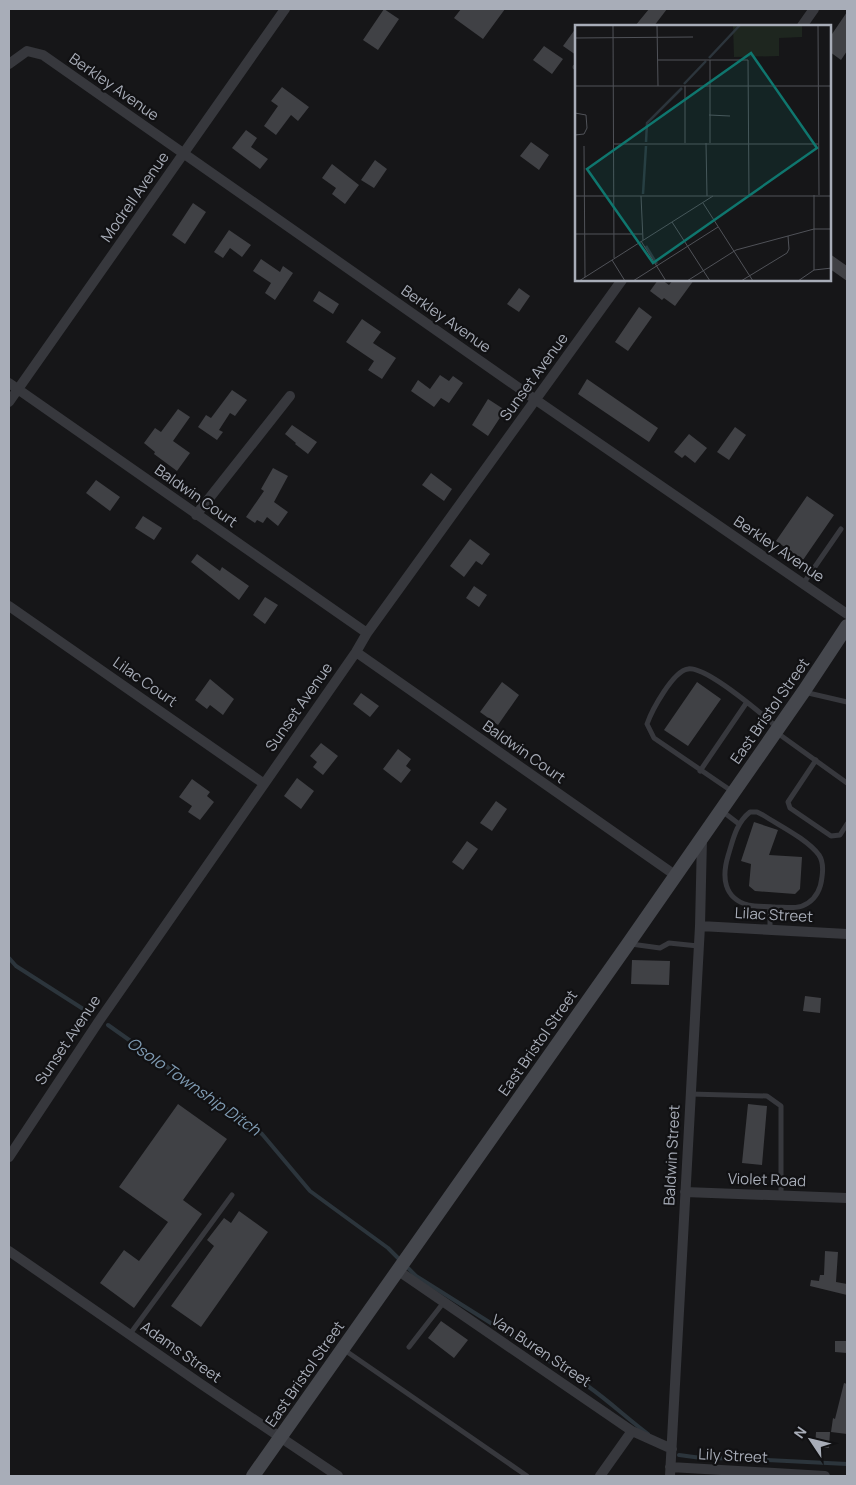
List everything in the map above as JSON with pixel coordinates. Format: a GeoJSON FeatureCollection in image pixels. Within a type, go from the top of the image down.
{"type":"FeatureCollection","features":[{"type":"Feature","properties":{"kind":"main road","name":"East Bristol Street"},"geometry":{"type":"LineString","coordinates":[[253,1476],[628,944],[804,692],[847,626]]}},
{"type":"Feature","properties":{"kind":"street","name":"Modrell Avenue"},"geometry":{"type":"LineString","coordinates":[[9,402],[13,387],[184,154],[285,9]]}},
{"type":"Feature","properties":{"kind":"street"},"geometry":{"type":"LineString","coordinates":[[803,25],[814,9]]}},
{"type":"Feature","properties":{"kind":"street","name":"Berkley Avenue"},"geometry":{"type":"LineString","coordinates":[[9,64],[27,51],[43,55],[536,400],[847,614]]}},
{"type":"Feature","properties":{"kind":"street","name":"Sunset Avenue"},"geometry":{"type":"LineString","coordinates":[[9,1157],[99,1021],[356,652],[367,633],[621,281]]}},
{"type":"Feature","properties":{"kind":"street","name":"Baldwin Court"},"geometry":{"type":"LineString","coordinates":[[13,387],[367,633]]}},
{"type":"Feature","properties":{"kind":"street"},"geometry":{"type":"LineString","coordinates":[[196,514],[290,396]]}},
{"type":"Feature","properties":{"kind":"street","name":"Lilac Court"},"geometry":{"type":"LineString","coordinates":[[9,606],[264,783]]}},
{"type":"Feature","properties":{"kind":"street","name":"Baldwin Court"},"geometry":{"type":"LineString","coordinates":[[356,652],[675,875]]}},
{"type":"Feature","properties":{"kind":"street","name":"Baldwin Street"},"geometry":{"type":"LineString","coordinates":[[670,1472],[700,926],[702,836]]}},
{"type":"Feature","properties":{"kind":"street","name":"Lilac Street"},"geometry":{"type":"LineString","coordinates":[[700,926],[847,934]]}},
{"type":"Feature","properties":{"kind":"street","name":"Violet Road"},"geometry":{"type":"LineString","coordinates":[[685,1192],[847,1198]]}},
{"type":"Feature","properties":{"kind":"street","name":"Adams Street"},"geometry":{"type":"LineString","coordinates":[[9,1250],[130,1335],[338,1476]]}},
{"type":"Feature","properties":{"kind":"street","name":"Van Buren Street"},"geometry":{"type":"LineString","coordinates":[[397,1270],[632,1431],[672,1450]]}},
{"type":"Feature","properties":{"kind":"street"},"geometry":{"type":"LineString","coordinates":[[600,1476],[632,1431]]}},
{"type":"Feature","properties":{"kind":"street","name":"Lily Street"},"geometry":{"type":"LineString","coordinates":[[670,1472],[825,1476]]}},
{"type":"Feature","properties":{"kind":"lane"},"geometry":{"type":"LineString","coordinates":[[803,584],[841,529]]}},
{"type":"Feature","properties":{"kind":"lane"},"geometry":{"type":"LineString","coordinates":[[733,792],[654,738],[647,724],[652,710],[678,672],[688,668],[702,671],[747,702],[777,730],[847,783]]}},
{"type":"Feature","properties":{"kind":"lane"},"geometry":{"type":"LineString","coordinates":[[804,692],[847,702]]}},
{"type":"Feature","properties":{"kind":"lane"},"geometry":{"type":"LineString","coordinates":[[700,771],[747,702]]}},
{"type":"Feature","properties":{"kind":"lane"},"geometry":{"type":"LineString","coordinates":[[816,760],[788,802],[790,808],[831,836],[840,835],[847,824]]}},
{"type":"Feature","properties":{"kind":"lane"},"geometry":{"type":"LineString","coordinates":[[720,810],[740,824]]}},
{"type":"Feature","properties":{"kind":"lane"},"geometry":{"type":"LineString","coordinates":[[750,812],[757,812],[763,815],[805,843],[820,857],[823,864],[822,876],[816,896],[808,903],[799,908],[770,907],[749,906],[730,895],[725,886],[725,866],[736,831],[750,812]]}},
{"type":"Feature","properties":{"kind":"lane"},"geometry":{"type":"LineString","coordinates":[[770,907],[770,930]]}},
{"type":"Feature","properties":{"kind":"lane"},"geometry":{"type":"LineString","coordinates":[[628,944],[660,948],[669,943],[698,946]]}},
{"type":"Feature","properties":{"kind":"lane"},"geometry":{"type":"LineString","coordinates":[[690,1094],[767,1096],[781,1106],[781,1196]]}},
{"type":"Feature","properties":{"kind":"lane"},"geometry":{"type":"LineString","coordinates":[[130,1335],[232,1195]]}},
{"type":"Feature","properties":{"kind":"lane"},"geometry":{"type":"LineString","coordinates":[[409,1347],[444,1302]]}},
{"type":"Feature","properties":{"kind":"lane"},"geometry":{"type":"LineString","coordinates":[[342,1349],[527,1476]]}},
{"type":"Feature","properties":{"kind":"building"},"geometry":{"type":"Polygon","coordinates":[[[384,9],[399,19],[378,50],[363,40],[384,9]]]}},
{"type":"Feature","properties":{"kind":"building"},"geometry":{"type":"Polygon","coordinates":[[[461,9],[505,9],[483,39],[454,18],[461,9]]]}},
{"type":"Feature","properties":{"kind":"building"},"geometry":{"type":"Polygon","coordinates":[[[649,9],[667,9],[655,25],[636,25],[649,9]]]}},
{"type":"Feature","properties":{"kind":"building"},"geometry":{"type":"Polygon","coordinates":[[[847,12],[847,51],[841,60],[831,53],[831,36],[847,12]]]}},
{"type":"Feature","properties":{"kind":"building"},"geometry":{"type":"Polygon","coordinates":[[[575,29],[575,54],[563,46],[575,29]]]}},
{"type":"Feature","properties":{"kind":"building"},"geometry":{"type":"Polygon","coordinates":[[[544,46],[563,59],[552,74],[533,60],[544,46]]]}},
{"type":"Feature","properties":{"kind":"building"},"geometry":{"type":"Polygon","coordinates":[[[282,87],[309,107],[298,121],[291,115],[276,135],[264,126],[278,106],[271,101],[282,87]]]}},
{"type":"Feature","properties":{"kind":"building"},"geometry":{"type":"Polygon","coordinates":[[[246,130],[257,138],[251,147],[268,159],[260,169],[232,148],[246,130]]]}},
{"type":"Feature","properties":{"kind":"building"},"geometry":{"type":"Polygon","coordinates":[[[531,142],[549,155],[539,170],[520,156],[531,142]]]}},
{"type":"Feature","properties":{"kind":"building"},"geometry":{"type":"Polygon","coordinates":[[[375,160],[387,169],[374,188],[361,180],[375,160]]]}},
{"type":"Feature","properties":{"kind":"building"},"geometry":{"type":"Polygon","coordinates":[[[332,164],[359,185],[345,204],[332,194],[336,188],[322,178],[332,164]]]}},
{"type":"Feature","properties":{"kind":"building"},"geometry":{"type":"Polygon","coordinates":[[[193,203],[206,212],[185,244],[172,235],[193,203]]]}},
{"type":"Feature","properties":{"kind":"building"},"geometry":{"type":"Polygon","coordinates":[[[229,230],[251,245],[242,257],[230,248],[223,258],[214,252],[229,230]]]}},
{"type":"Feature","properties":{"kind":"building"},"geometry":{"type":"Polygon","coordinates":[[[831,255],[847,266],[847,281],[831,270],[831,255]]]}},
{"type":"Feature","properties":{"kind":"building"},"geometry":{"type":"Polygon","coordinates":[[[261,259],[280,272],[283,266],[293,273],[275,300],[265,293],[271,283],[253,271],[261,259]]]}},
{"type":"Feature","properties":{"kind":"building"},"geometry":{"type":"Polygon","coordinates":[[[657,281],[663,281],[669,285],[672,281],[693,281],[675,306],[664,298],[662,300],[650,291],[657,281]]]}},
{"type":"Feature","properties":{"kind":"building"},"geometry":{"type":"Polygon","coordinates":[[[519,288],[530,296],[519,312],[507,304],[519,288]]]}},
{"type":"Feature","properties":{"kind":"building"},"geometry":{"type":"Polygon","coordinates":[[[319,291],[339,304],[333,314],[313,301],[319,291]]]}},
{"type":"Feature","properties":{"kind":"building"},"geometry":{"type":"Polygon","coordinates":[[[639,307],[652,317],[628,351],[615,342],[639,307]]]}},
{"type":"Feature","properties":{"kind":"building"},"geometry":{"type":"Polygon","coordinates":[[[362,319],[381,332],[373,343],[396,358],[382,379],[368,370],[374,361],[346,342],[362,319]]]}},
{"type":"Feature","properties":{"kind":"building"},"geometry":{"type":"Polygon","coordinates":[[[440,375],[449,381],[453,376],[463,383],[449,403],[441,398],[434,407],[411,391],[418,380],[430,389],[440,375]]]}},
{"type":"Feature","properties":{"kind":"building"},"geometry":{"type":"Polygon","coordinates":[[[587,379],[658,428],[649,442],[578,394],[587,379]]]}},
{"type":"Feature","properties":{"kind":"building"},"geometry":{"type":"Polygon","coordinates":[[[232,390],[247,400],[235,416],[230,413],[219,430],[223,432],[217,440],[198,427],[206,415],[211,418],[232,390]]]}},
{"type":"Feature","properties":{"kind":"building"},"geometry":{"type":"Polygon","coordinates":[[[488,399],[505,410],[488,436],[472,425],[488,399]]]}},
{"type":"Feature","properties":{"kind":"building"},"geometry":{"type":"Polygon","coordinates":[[[178,409],[190,417],[173,441],[190,453],[177,471],[154,454],[155,452],[144,443],[155,428],[161,432],[178,409]]]}},
{"type":"Feature","properties":{"kind":"building"},"geometry":{"type":"Polygon","coordinates":[[[292,425],[317,442],[308,454],[285,434],[292,425]]]}},
{"type":"Feature","properties":{"kind":"building"},"geometry":{"type":"Polygon","coordinates":[[[735,427],[746,435],[729,460],[717,452],[735,427]]]}},
{"type":"Feature","properties":{"kind":"building"},"geometry":{"type":"Polygon","coordinates":[[[689,434],[707,448],[695,463],[685,455],[682,458],[674,452],[689,434]]]}},
{"type":"Feature","properties":{"kind":"building"},"geometry":{"type":"Polygon","coordinates":[[[273,468],[288,476],[274,502],[288,512],[278,526],[267,517],[263,523],[257,520],[255,523],[246,517],[264,491],[261,489],[273,468]]]}},
{"type":"Feature","properties":{"kind":"building"},"geometry":{"type":"Polygon","coordinates":[[[431,473],[452,489],[444,501],[422,485],[431,473]]]}},
{"type":"Feature","properties":{"kind":"building"},"geometry":{"type":"Polygon","coordinates":[[[96,480],[120,497],[110,511],[86,493],[96,480]]]}},
{"type":"Feature","properties":{"kind":"building"},"geometry":{"type":"Polygon","coordinates":[[[807,496],[834,515],[803,560],[776,541],[807,496]]]}},
{"type":"Feature","properties":{"kind":"building"},"geometry":{"type":"Polygon","coordinates":[[[143,516],[162,528],[154,540],[135,528],[143,516]]]}},
{"type":"Feature","properties":{"kind":"building"},"geometry":{"type":"Polygon","coordinates":[[[470,539],[490,554],[482,565],[476,561],[464,577],[450,566],[470,539]]]}},
{"type":"Feature","properties":{"kind":"building"},"geometry":{"type":"Polygon","coordinates":[[[197,554],[220,571],[222,567],[249,586],[239,600],[191,562],[197,554]]]}},
{"type":"Feature","properties":{"kind":"building"},"geometry":{"type":"Polygon","coordinates":[[[474,586],[487,595],[479,607],[466,598],[474,586]]]}},
{"type":"Feature","properties":{"kind":"building"},"geometry":{"type":"Polygon","coordinates":[[[265,597],[278,605],[265,624],[253,615],[265,597]]]}},
{"type":"Feature","properties":{"kind":"building"},"geometry":{"type":"Polygon","coordinates":[[[210,679],[234,699],[223,715],[210,705],[207,709],[195,700],[210,679]]]}},
{"type":"Feature","properties":{"kind":"building"},"geometry":{"type":"Polygon","coordinates":[[[502,682],[519,695],[498,725],[480,712],[502,682]]]}},
{"type":"Feature","properties":{"kind":"building"},"geometry":{"type":"Polygon","coordinates":[[[697,682],[721,699],[688,746],[664,730],[697,682]]]}},
{"type":"Feature","properties":{"kind":"building"},"geometry":{"type":"Polygon","coordinates":[[[361,693],[379,706],[370,717],[353,704],[361,693]]]}},
{"type":"Feature","properties":{"kind":"building"},"geometry":{"type":"Polygon","coordinates":[[[321,743],[338,756],[323,775],[313,767],[317,762],[310,756],[321,743]]]}},
{"type":"Feature","properties":{"kind":"building"},"geometry":{"type":"Polygon","coordinates":[[[398,749],[411,759],[406,766],[411,770],[401,783],[383,769],[398,749]]]}},
{"type":"Feature","properties":{"kind":"building"},"geometry":{"type":"Polygon","coordinates":[[[297,778],[314,791],[301,809],[284,796],[297,778]]]}},
{"type":"Feature","properties":{"kind":"building"},"geometry":{"type":"Polygon","coordinates":[[[192,779],[210,792],[207,796],[214,802],[200,820],[188,812],[192,806],[179,797],[192,779]]]}},
{"type":"Feature","properties":{"kind":"building"},"geometry":{"type":"Polygon","coordinates":[[[496,801],[507,809],[492,831],[480,823],[496,801]]]}},
{"type":"Feature","properties":{"kind":"building"},"geometry":{"type":"Polygon","coordinates":[[[754,822],[778,830],[769,855],[802,857],[800,889],[795,894],[755,891],[749,886],[751,864],[741,861],[754,822]]]}},
{"type":"Feature","properties":{"kind":"building"},"geometry":{"type":"Polygon","coordinates":[[[467,841],[478,849],[463,870],[452,862],[467,841]]]}},
{"type":"Feature","properties":{"kind":"building"},"geometry":{"type":"Polygon","coordinates":[[[632,960],[670,961],[669,985],[631,984],[632,960]]]}},
{"type":"Feature","properties":{"kind":"building"},"geometry":{"type":"Polygon","coordinates":[[[805,996],[821,998],[820,1013],[803,1011],[805,996]]]}},
{"type":"Feature","properties":{"kind":"building"},"geometry":{"type":"Polygon","coordinates":[[[178,1104],[227,1139],[183,1200],[202,1214],[134,1308],[100,1283],[124,1250],[139,1261],[168,1222],[119,1187],[178,1104]]]}},
{"type":"Feature","properties":{"kind":"building"},"geometry":{"type":"Polygon","coordinates":[[[748,1104],[767,1106],[762,1165],[742,1163],[748,1104]]]}},
{"type":"Feature","properties":{"kind":"building"},"geometry":{"type":"Polygon","coordinates":[[[239,1211],[268,1232],[201,1327],[171,1306],[214,1246],[207,1240],[224,1218],[231,1223],[239,1211]]]}},
{"type":"Feature","properties":{"kind":"building"},"geometry":{"type":"Polygon","coordinates":[[[825,1251],[838,1252],[836,1282],[847,1284],[847,1295],[810,1286],[811,1280],[819,1281],[820,1275],[824,1275],[825,1251]]]}},
{"type":"Feature","properties":{"kind":"building"},"geometry":{"type":"Polygon","coordinates":[[[441,1321],[468,1340],[454,1358],[428,1338],[441,1321]]]}},
{"type":"Feature","properties":{"kind":"building"},"geometry":{"type":"Polygon","coordinates":[[[835,1341],[847,1341],[847,1353],[835,1352],[835,1341]]]}},
{"type":"Feature","properties":{"kind":"building"},"geometry":{"type":"Polygon","coordinates":[[[844,1383],[847,1384],[847,1434],[831,1432],[833,1418],[835,1419],[844,1383]]]}},
{"type":"Feature","properties":{"kind":"building"},"geometry":{"type":"Polygon","coordinates":[[[816,1432],[830,1432],[829,1448],[815,1448],[816,1432]]]}},
{"type":"Feature","properties":{"kind":"waterway","name":"Osolo Township Ditch"},"geometry":{"type":"LineString","coordinates":[[9,958],[16,966],[91,1014]]}},
{"type":"Feature","properties":{"kind":"waterway","name":"Osolo Township Ditch"},"geometry":{"type":"LineString","coordinates":[[108,1025],[262,1134],[310,1191],[388,1248],[401,1261]]}},
{"type":"Feature","properties":{"kind":"waterway"},"geometry":{"type":"LineString","coordinates":[[406,1266],[416,1276],[583,1382],[648,1434]]}},
{"type":"Feature","properties":{"kind":"waterway"},"geometry":{"type":"LineString","coordinates":[[679,1455],[709,1459],[727,1458],[847,1464]]}}]}
